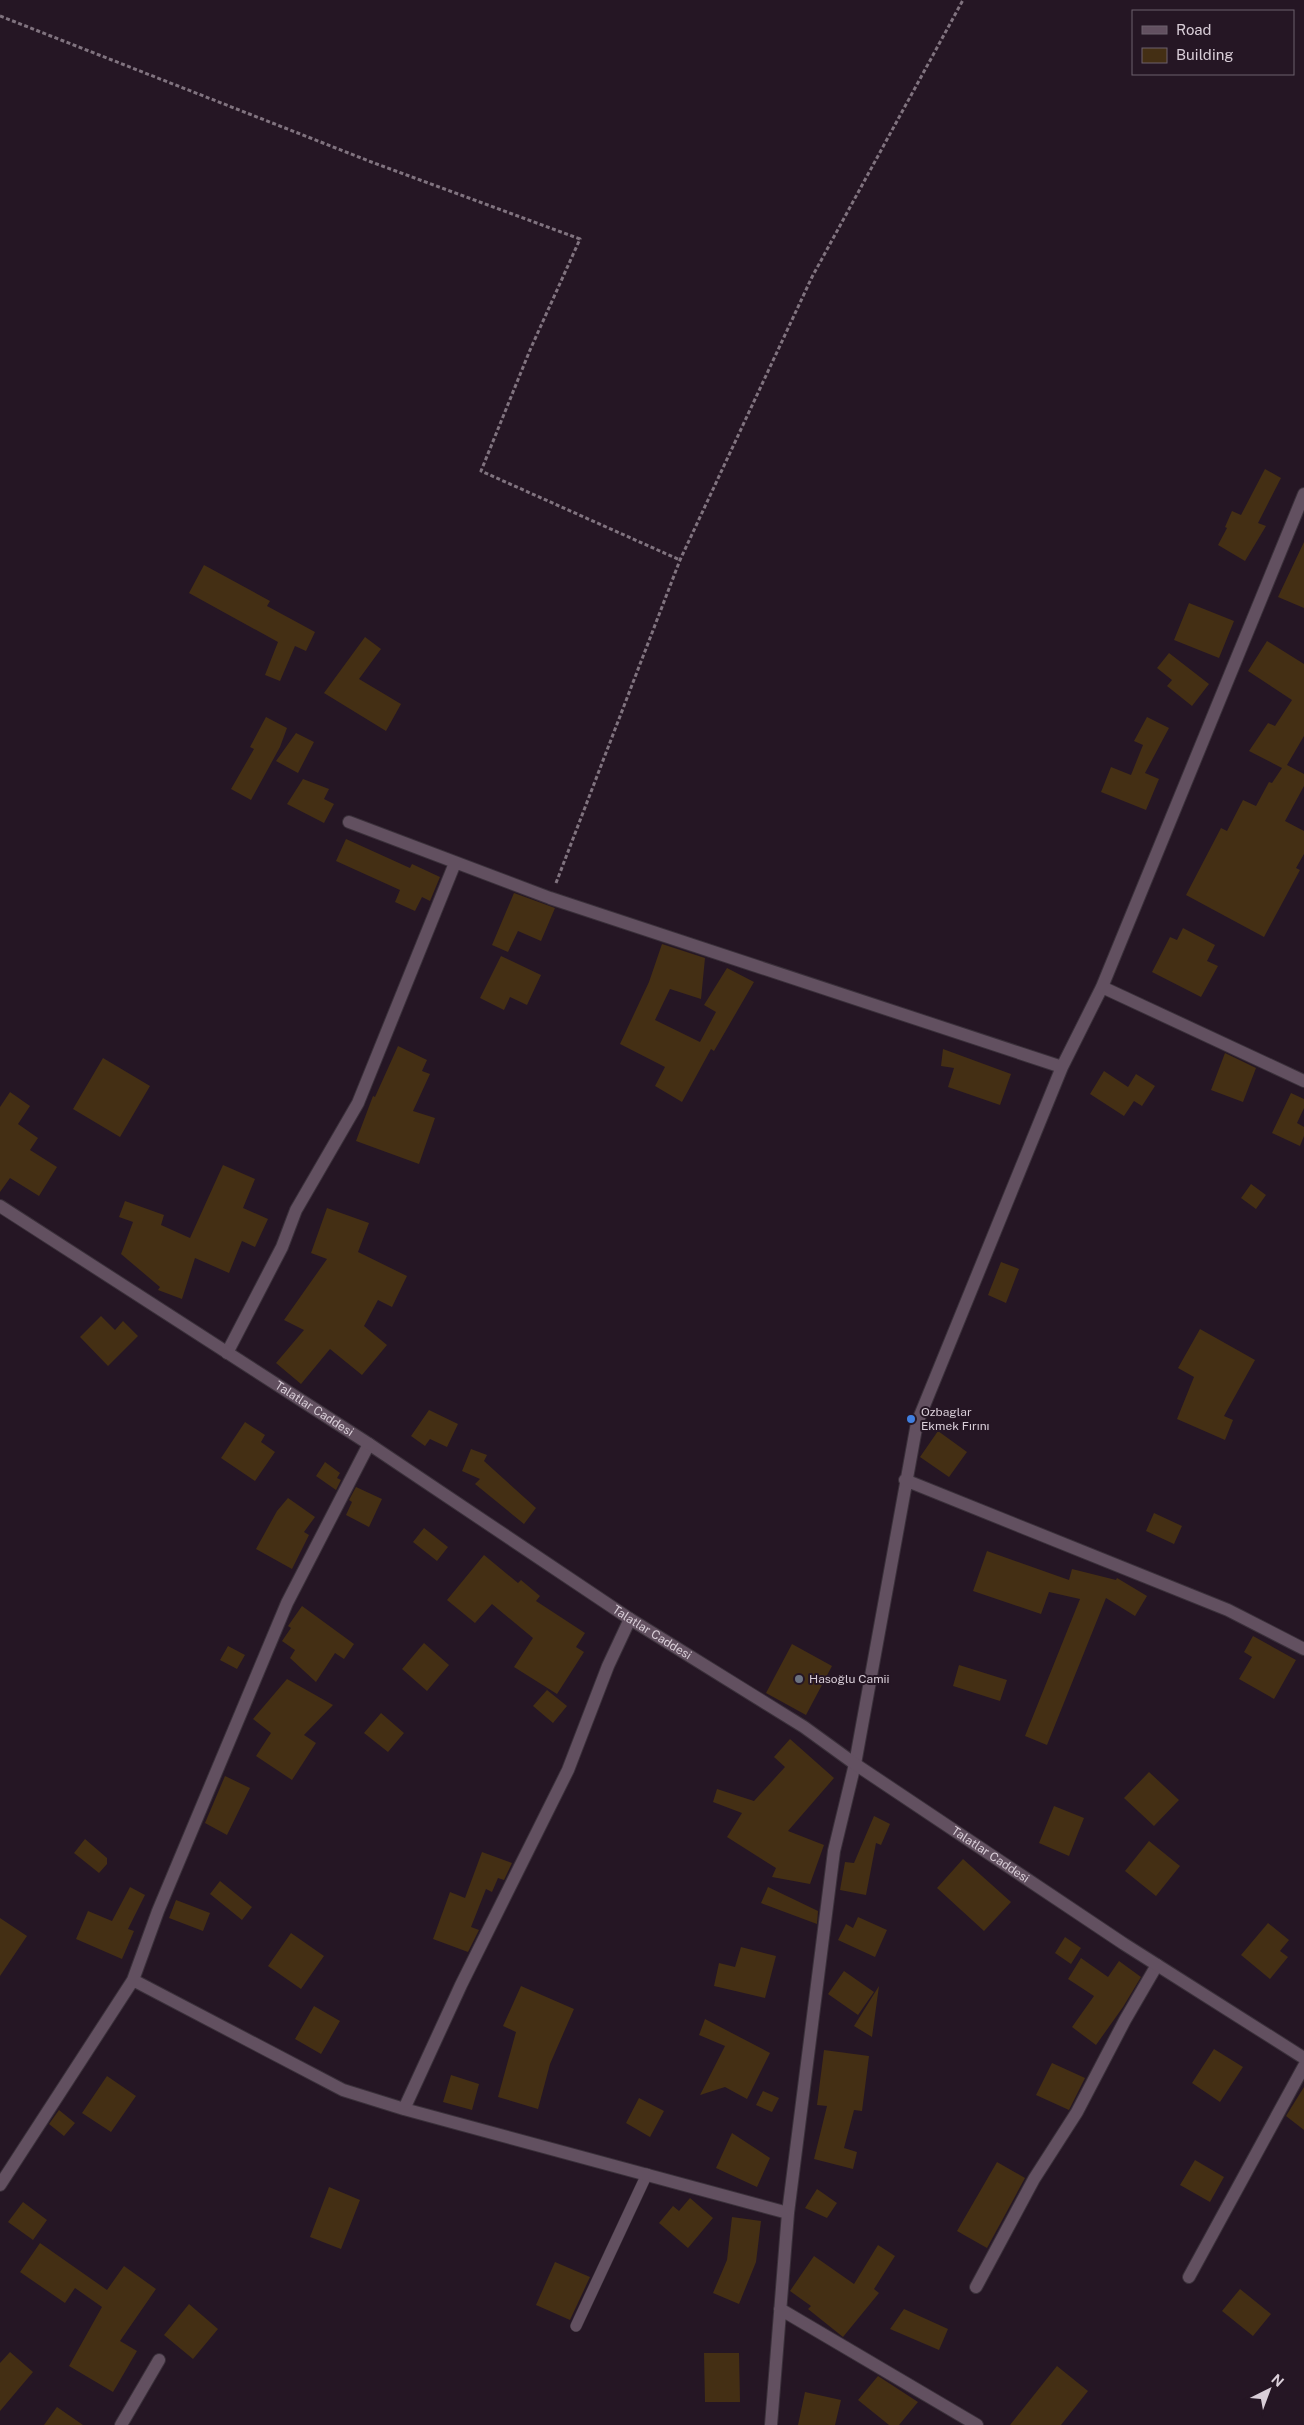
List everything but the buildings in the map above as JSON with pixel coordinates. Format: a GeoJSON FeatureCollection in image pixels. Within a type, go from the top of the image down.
{"type":"FeatureCollection","features":[{"type":"Feature","properties":{"kind":"street"},"geometry":{"type":"LineString","coordinates":[[772,2425],[788,2213],[834,1851],[855,1764],[905,1480],[917,1423],[1062,1067],[1102,987],[1298,527],[1304,494]]}},
{"type":"Feature","properties":{"kind":"street"},"geometry":{"type":"LineString","coordinates":[[349,822],[550,898],[1062,1067]]}},
{"type":"Feature","properties":{"kind":"street"},"geometry":{"type":"LineString","coordinates":[[228,1352],[282,1247],[296,1210],[358,1103],[454,863]]}},
{"type":"Feature","properties":{"kind":"street"},"geometry":{"type":"LineString","coordinates":[[1102,987],[1304,1081]]}},
{"type":"Feature","properties":{"kind":"street","name":"Talatlar Caddesi"},"geometry":{"type":"LineString","coordinates":[[0,1206],[369,1444],[630,1619],[804,1727],[855,1764],[1157,1965],[1304,2058]]}},
{"type":"Feature","properties":{"kind":"street"},"geometry":{"type":"LineString","coordinates":[[0,2185],[133,1980],[158,1911],[287,1604],[369,1444]]}},
{"type":"Feature","properties":{"kind":"street"},"geometry":{"type":"LineString","coordinates":[[905,1480],[1228,1610],[1304,1649]]}},
{"type":"Feature","properties":{"kind":"street"},"geometry":{"type":"LineString","coordinates":[[404,2109],[460,1985],[568,1770],[608,1666],[630,1619]]}},
{"type":"Feature","properties":{"kind":"street"},"geometry":{"type":"LineString","coordinates":[[976,2287],[1034,2179],[1077,2112],[1124,2020],[1157,1965]]}},
{"type":"Feature","properties":{"kind":"street"},"geometry":{"type":"LineString","coordinates":[[133,1980],[343,2090],[404,2109],[788,2213]]}},
{"type":"Feature","properties":{"kind":"street"},"geometry":{"type":"LineString","coordinates":[[1189,2277],[1304,2066]]}},
{"type":"Feature","properties":{"kind":"street"},"geometry":{"type":"LineString","coordinates":[[780,2309],[977,2425]]}},
{"type":"Feature","properties":{"kind":"street"},"geometry":{"type":"LineString","coordinates":[[121,2425],[159,2360]]}},
{"type":"Feature","properties":{"kind":"lane"},"geometry":{"type":"LineString","coordinates":[[576,2326],[647,2174]]}},
{"type":"Feature","properties":{"kind":"path"},"geometry":{"type":"LineString","coordinates":[[550,898],[680,560],[812,277],[963,0]]}},
{"type":"Feature","properties":{"kind":"path"},"geometry":{"type":"LineString","coordinates":[[0,16],[374,163],[580,239],[530,350],[482,471],[680,560]]}},
{"type":"Feature","properties":{"kind":"place","name":"Ozbaglar Ekmek Fırını"},"geometry":{"type":"Point","coordinates":[911,1419]}},
{"type":"Feature","properties":{"kind":"place","name":"Hasoğlu Camii"},"geometry":{"type":"Point","coordinates":[799,1679]}}]}
